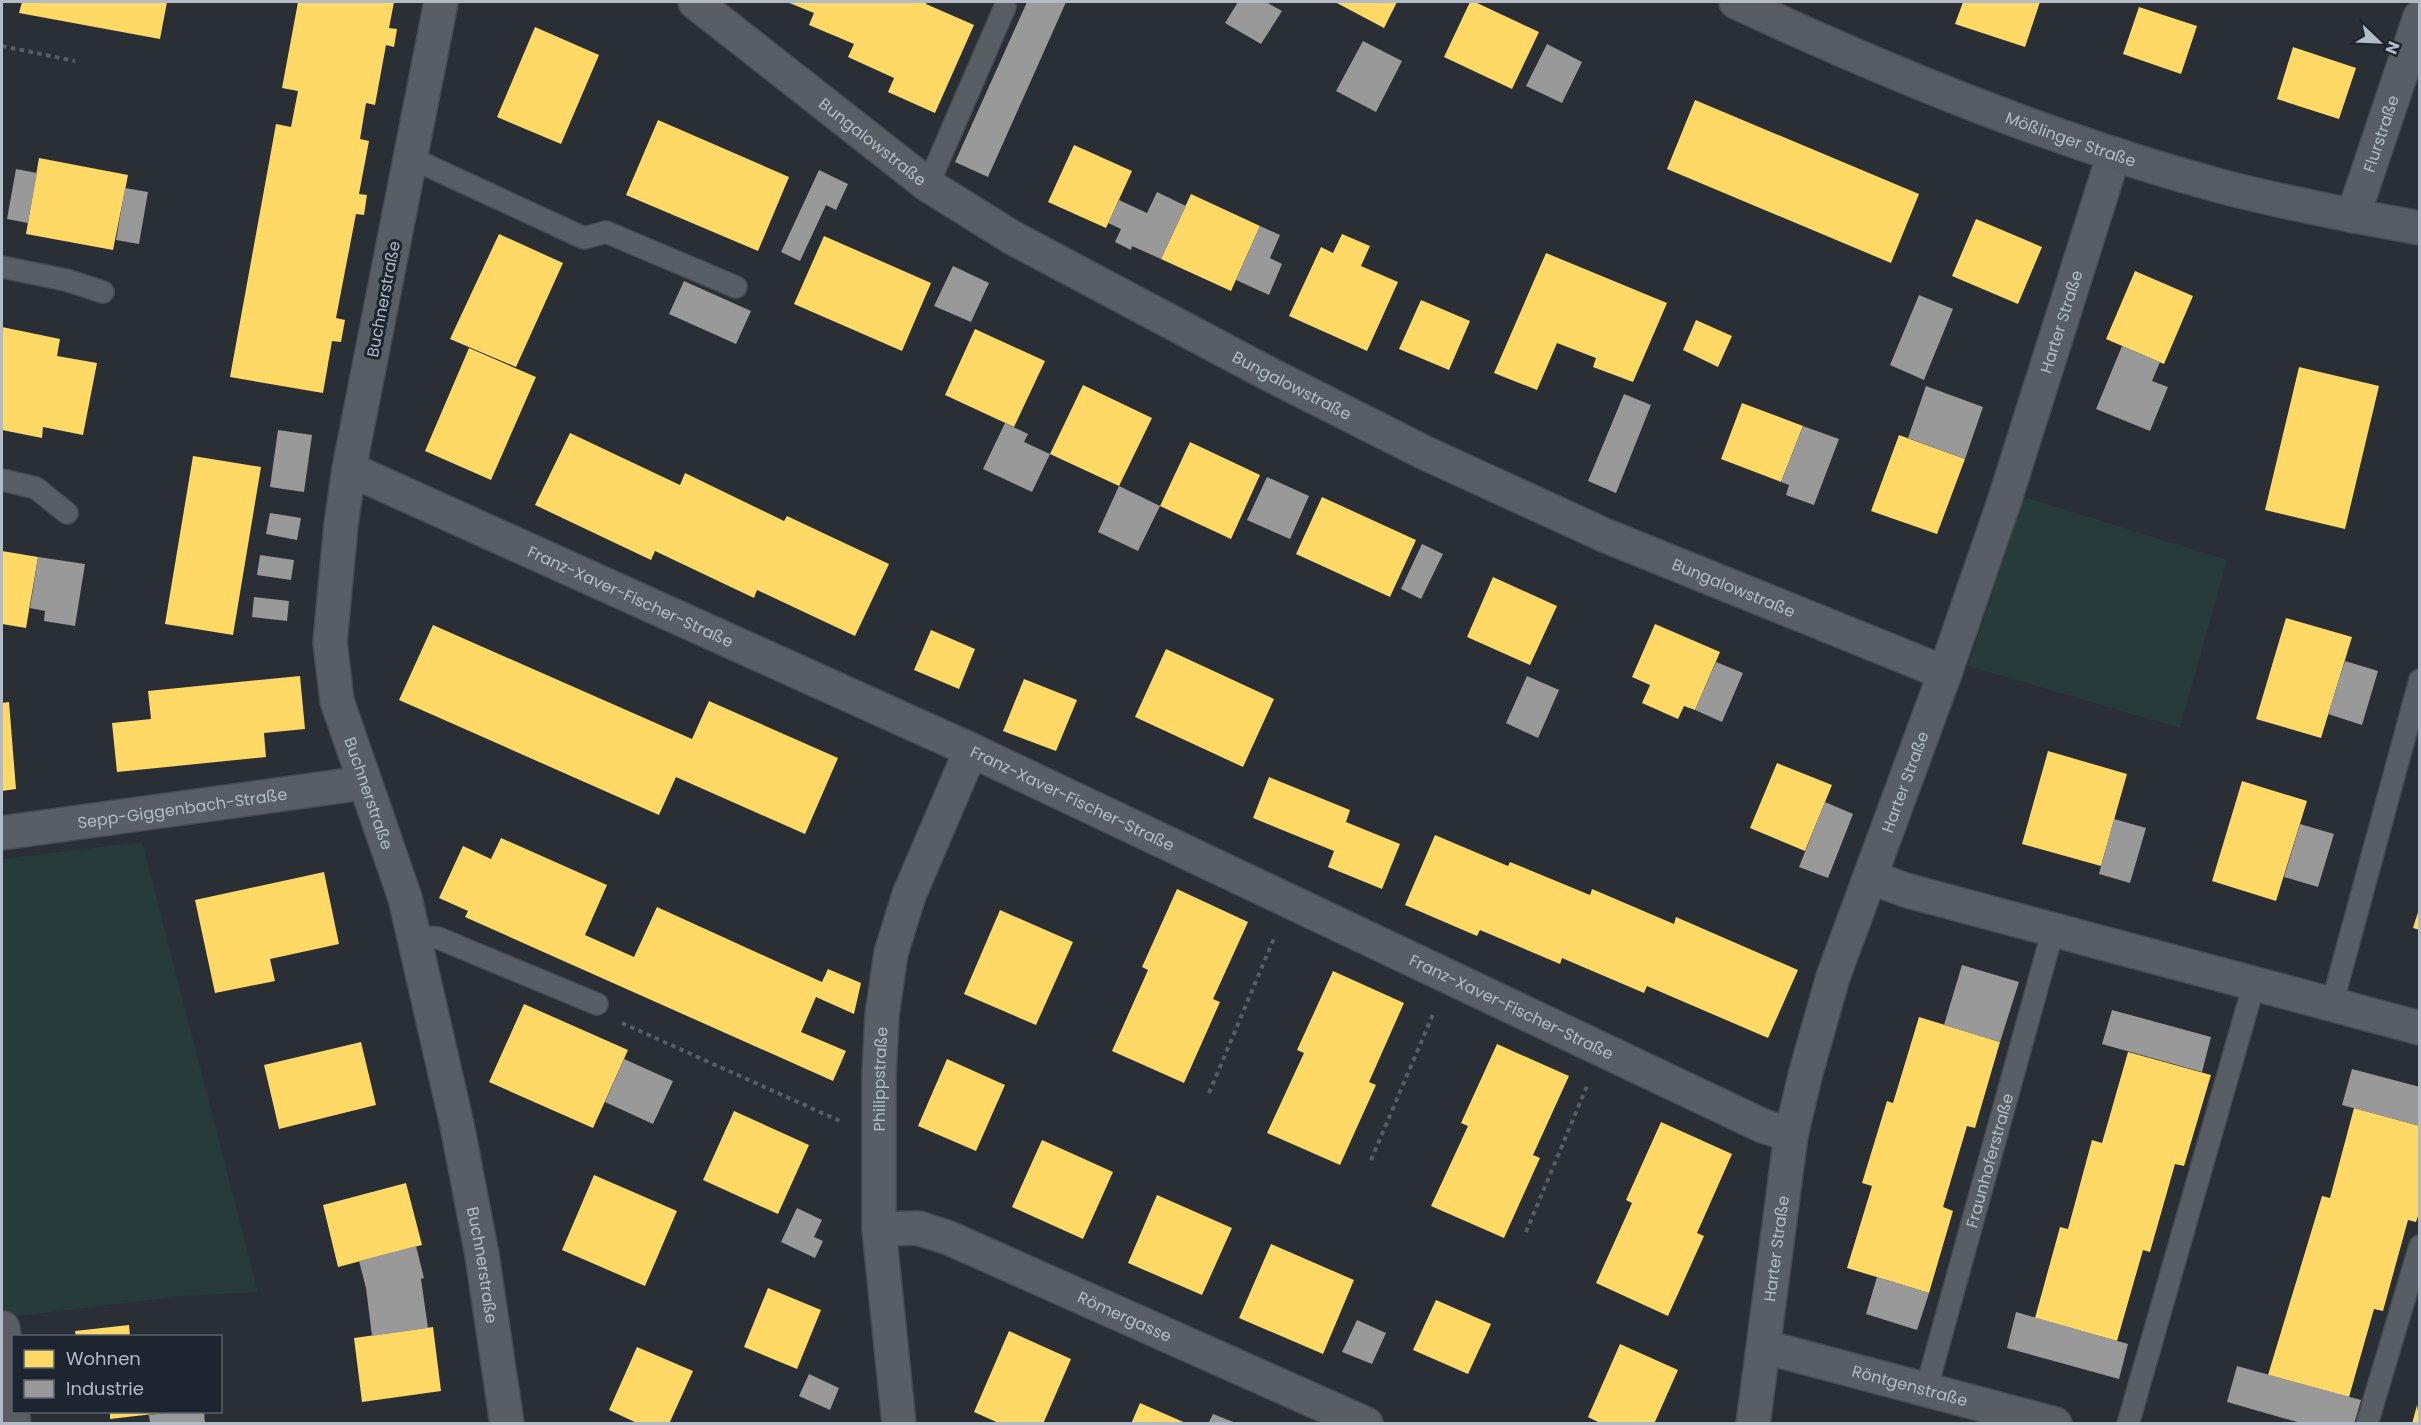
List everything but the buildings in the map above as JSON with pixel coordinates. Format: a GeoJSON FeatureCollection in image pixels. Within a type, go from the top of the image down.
{"type":"FeatureCollection","features":[{"type":"Feature","properties":{"kind":"street","name":"Buchnerstraße"},"geometry":{"type":"LineString","coordinates":[[441,2],[349,469],[340,525],[330,642],[337,701],[363,783],[405,898],[414,936],[459,1136],[482,1255],[507,1424]]}},
{"type":"Feature","properties":{"kind":"street","name":"Bungalowstraße"},"geometry":{"type":"LineString","coordinates":[[695,2],[928,185],[1013,238],[1269,374],[1423,452],[1604,535],[1945,673]]}},
{"type":"Feature","properties":{"kind":"street","name":"Mößlinger Straße"},"geometry":{"type":"LineString","coordinates":[[1736,2],[1971,102],[2114,154],[2220,186],[2353,216],[2420,228]]}},
{"type":"Feature","properties":{"kind":"street","name":"Flurstraße"},"geometry":{"type":"LineString","coordinates":[[2353,216],[2420,18]]}},
{"type":"Feature","properties":{"kind":"street","name":"Harter Straße"},"geometry":{"type":"LineString","coordinates":[[1753,1424],[1765,1347],[1791,1135],[1806,1071],[1833,977],[1945,673],[2005,499],[2114,154]]}},
{"type":"Feature","properties":{"kind":"street","name":"Franz-Xaver-Fischer-Straße"},"geometry":{"type":"LineString","coordinates":[[349,469],[971,750],[1763,1126],[1791,1135]]}},
{"type":"Feature","properties":{"kind":"street","name":"Philippstraße"},"geometry":{"type":"LineString","coordinates":[[899,1424],[879,1229],[882,1015],[891,953],[909,895],[971,750]]}},
{"type":"Feature","properties":{"kind":"street","name":"Sepp-Giggenbach-Straße"},"geometry":{"type":"LineString","coordinates":[[2,833],[363,783]]}},
{"type":"Feature","properties":{"kind":"street"},"geometry":{"type":"LineString","coordinates":[[1871,877],[1905,890],[2420,1028]]}},
{"type":"Feature","properties":{"kind":"street","name":"Römergasse"},"geometry":{"type":"LineString","coordinates":[[879,1229],[918,1228],[949,1238],[1366,1424]]}},
{"type":"Feature","properties":{"kind":"street"},"geometry":{"type":"LineString","coordinates":[[3,1328],[12,1407]]}},
{"type":"Feature","properties":{"kind":"street","name":"Röntgenstraße"},"geometry":{"type":"LineString","coordinates":[[1765,1347],[2055,1424]]}},
{"type":"Feature","properties":{"kind":"lane"},"geometry":{"type":"LineString","coordinates":[[928,185],[1005,7]]}},
{"type":"Feature","properties":{"kind":"lane"},"geometry":{"type":"LineString","coordinates":[[411,158],[584,238],[606,232],[736,287]]}},
{"type":"Feature","properties":{"kind":"lane"},"geometry":{"type":"LineString","coordinates":[[2,267],[66,280],[103,292]]}},
{"type":"Feature","properties":{"kind":"lane"},"geometry":{"type":"LineString","coordinates":[[2,480],[36,488],[67,513]]}},
{"type":"Feature","properties":{"kind":"lane"},"geometry":{"type":"LineString","coordinates":[[2332,1004],[2420,680]]}},
{"type":"Feature","properties":{"kind":"lane","name":"Fraunhoferstraße"},"geometry":{"type":"LineString","coordinates":[[1926,1389],[2053,930]]}},
{"type":"Feature","properties":{"kind":"lane"},"geometry":{"type":"LineString","coordinates":[[414,936],[438,938],[597,1004]]}},
{"type":"Feature","properties":{"kind":"lane"},"geometry":{"type":"LineString","coordinates":[[2128,1424],[2254,984]]}},
{"type":"Feature","properties":{"kind":"lane"},"geometry":{"type":"LineString","coordinates":[[2367,1424],[2420,1246]]}},
{"type":"Feature","properties":{"kind":"path"},"geometry":{"type":"LineString","coordinates":[[2,46],[75,61]]}},
{"type":"Feature","properties":{"kind":"path"},"geometry":{"type":"LineString","coordinates":[[1209,1093],[1289,901]]}},
{"type":"Feature","properties":{"kind":"path"},"geometry":{"type":"LineString","coordinates":[[1371,1160],[1448,977]]}},
{"type":"Feature","properties":{"kind":"path"},"geometry":{"type":"LineString","coordinates":[[597,1004],[603,1015],[832,1117],[879,1129]]}},
{"type":"Feature","properties":{"kind":"path"},"geometry":{"type":"LineString","coordinates":[[1526,1232],[1602,1049]]}},
{"type":"Feature","properties":{"kind":"green space"},"geometry":{"type":"Polygon","coordinates":[[[2024,497],[2227,560],[2180,728],[1968,666],[2024,497]]]}},
{"type":"Feature","properties":{"kind":"green space"},"geometry":{"type":"Polygon","coordinates":[[[142,842],[258,1292],[182,1296],[2,1318],[2,859],[142,842]]]}}]}
